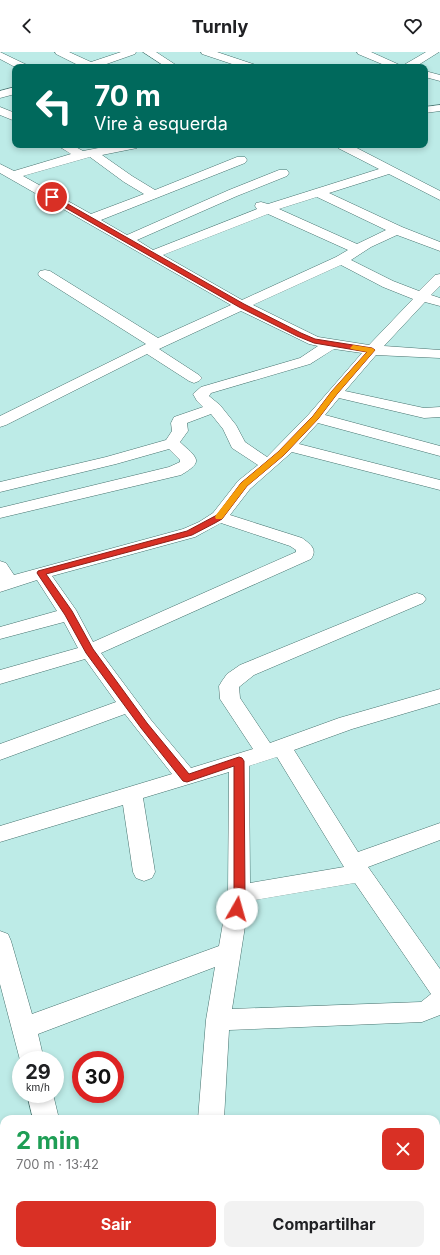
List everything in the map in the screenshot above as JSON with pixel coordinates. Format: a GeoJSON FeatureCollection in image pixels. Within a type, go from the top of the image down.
{"type":"FeatureCollection","features":[{"type":"Feature","properties":{"kind":"street"},"geometry":{"type":"LineString","coordinates":[[60,52],[84,64]]}},
{"type":"Feature","properties":{"kind":"street"},"geometry":{"type":"LineString","coordinates":[[94,64],[131,52]]}},
{"type":"Feature","properties":{"kind":"street"},"geometry":{"type":"LineString","coordinates":[[148,52],[169,64]]}},
{"type":"Feature","properties":{"kind":"street"},"geometry":{"type":"LineString","coordinates":[[206,52],[242,64]]}},
{"type":"Feature","properties":{"kind":"street"},"geometry":{"type":"LineString","coordinates":[[362,52],[386,64]]}},
{"type":"Feature","properties":{"kind":"street"},"geometry":{"type":"LineString","coordinates":[[413,64],[431,54],[440,58]]}},
{"type":"Feature","properties":{"kind":"street"},"geometry":{"type":"LineString","coordinates":[[0,55],[17,64]]}},
{"type":"Feature","properties":{"kind":"street"},"geometry":{"type":"LineString","coordinates":[[236,62],[250,55]]}},
{"type":"Feature","properties":{"kind":"street"},"geometry":{"type":"LineString","coordinates":[[428,75],[440,78]]}},
{"type":"Feature","properties":{"kind":"street"},"geometry":{"type":"LineString","coordinates":[[428,110],[440,108]]}},
{"type":"Feature","properties":{"kind":"street"},"geometry":{"type":"LineString","coordinates":[[0,110],[12,116]]}},
{"type":"Feature","properties":{"kind":"street"},"geometry":{"type":"LineString","coordinates":[[71,148],[87,154],[155,195]]}},
{"type":"Feature","properties":{"kind":"street"},"geometry":{"type":"LineString","coordinates":[[12,175],[87,154],[118,148]]}},
{"type":"Feature","properties":{"kind":"street"},"geometry":{"type":"LineString","coordinates":[[348,148],[440,196]]}},
{"type":"Feature","properties":{"kind":"street"},"geometry":{"type":"LineString","coordinates":[[91,219],[241,160]]}},
{"type":"Feature","properties":{"kind":"street"},"geometry":{"type":"LineString","coordinates":[[0,168],[241,305],[306,338],[331,344],[372,350],[440,354]]}},
{"type":"Feature","properties":{"kind":"street"},"geometry":{"type":"LineString","coordinates":[[152,255],[267,208],[389,170]]}},
{"type":"Feature","properties":{"kind":"street"},"geometry":{"type":"LineString","coordinates":[[127,240],[233,193],[283,173]]}},
{"type":"Feature","properties":{"kind":"street"},"geometry":{"type":"LineString","coordinates":[[317,192],[397,230],[440,247]]}},
{"type":"Feature","properties":{"kind":"street"},"geometry":{"type":"LineString","coordinates":[[233,193],[356,249]]}},
{"type":"Feature","properties":{"kind":"street"},"geometry":{"type":"LineString","coordinates":[[0,422],[241,305],[341,260],[356,249],[397,230]]}},
{"type":"Feature","properties":{"kind":"street"},"geometry":{"type":"LineString","coordinates":[[341,260],[388,284],[421,297],[440,302]]}},
{"type":"Feature","properties":{"kind":"street"},"geometry":{"type":"LineString","coordinates":[[45,274],[153,347],[162,356],[194,378]]}},
{"type":"Feature","properties":{"kind":"street"},"geometry":{"type":"LineString","coordinates":[[0,567],[5,585],[41,573],[190,533],[219,517],[244,485],[289,446],[316,418],[335,393],[372,350],[440,278]]}},
{"type":"Feature","properties":{"kind":"street"},"geometry":{"type":"LineString","coordinates":[[268,464],[238,445],[230,428],[214,408],[202,398],[201,394],[206,390],[305,361],[331,344]]}},
{"type":"Feature","properties":{"kind":"street"},"geometry":{"type":"LineString","coordinates":[[335,393],[424,413],[440,412]]}},
{"type":"Feature","properties":{"kind":"street"},"geometry":{"type":"LineString","coordinates":[[0,487],[110,461],[172,443],[180,431],[180,420],[214,408]]}},
{"type":"Feature","properties":{"kind":"street"},"geometry":{"type":"LineString","coordinates":[[316,418],[440,451]]}},
{"type":"Feature","properties":{"kind":"street"},"geometry":{"type":"LineString","coordinates":[[0,513],[175,471],[188,464],[188,459],[172,443]]}},
{"type":"Feature","properties":{"kind":"street"},"geometry":{"type":"LineString","coordinates":[[289,446],[440,485]]}},
{"type":"Feature","properties":{"kind":"street"},"geometry":{"type":"LineString","coordinates":[[0,677],[89,650],[305,555],[305,548],[296,542],[219,517]]}},
{"type":"Feature","properties":{"kind":"street"},"geometry":{"type":"LineString","coordinates":[[41,573],[69,614],[89,650],[187,778]]}},
{"type":"Feature","properties":{"kind":"street"},"geometry":{"type":"LineString","coordinates":[[417,600],[247,670],[234,679],[229,686],[230,699],[274,750],[440,988]]}},
{"type":"Feature","properties":{"kind":"street"},"geometry":{"type":"LineString","coordinates":[[0,633],[69,614]]}},
{"type":"Feature","properties":{"kind":"street"},"geometry":{"type":"LineString","coordinates":[[0,834],[187,778],[274,750],[346,724],[440,696]]}},
{"type":"Feature","properties":{"kind":"street"},"geometry":{"type":"LineString","coordinates":[[0,752],[129,704]]}},
{"type":"Feature","properties":{"kind":"street"},"geometry":{"type":"LineString","coordinates":[[211,1115],[218,1020],[240,894],[239,761]]}},
{"type":"Feature","properties":{"kind":"street"},"geometry":{"type":"LineString","coordinates":[[132,795],[144,872]]}},
{"type":"Feature","properties":{"kind":"street"},"geometry":{"type":"LineString","coordinates":[[240,894],[357,868],[440,830]]}},
{"type":"Feature","properties":{"kind":"street"},"geometry":{"type":"LineString","coordinates":[[0,941],[30,1051]]}},
{"type":"Feature","properties":{"kind":"street"},"geometry":{"type":"LineString","coordinates":[[24,1028],[229,952]]}},
{"type":"Feature","properties":{"kind":"street"},"geometry":{"type":"LineString","coordinates":[[218,1020],[422,1012],[434,1007],[440,1001]]}},
{"type":"Feature","properties":{"kind":"street"},"geometry":{"type":"LineString","coordinates":[[42,1103],[45,1115]]}},
{"type":"Feature","properties":{"kind":"slow traffic"},"geometry":{"type":"LineString","coordinates":[[219,517],[244,485],[281,454],[316,418],[335,393],[372,350],[353,348]]}},
{"type":"Feature","properties":{"kind":"route"},"geometry":{"type":"LineString","coordinates":[[52,197],[241,305],[299,335],[314,341],[372,350],[335,393],[316,418],[281,454],[244,485],[219,517],[212,522],[190,533],[41,573],[69,614],[89,650],[144,725],[187,778],[239,761],[240,894],[237,909]]}}]}
